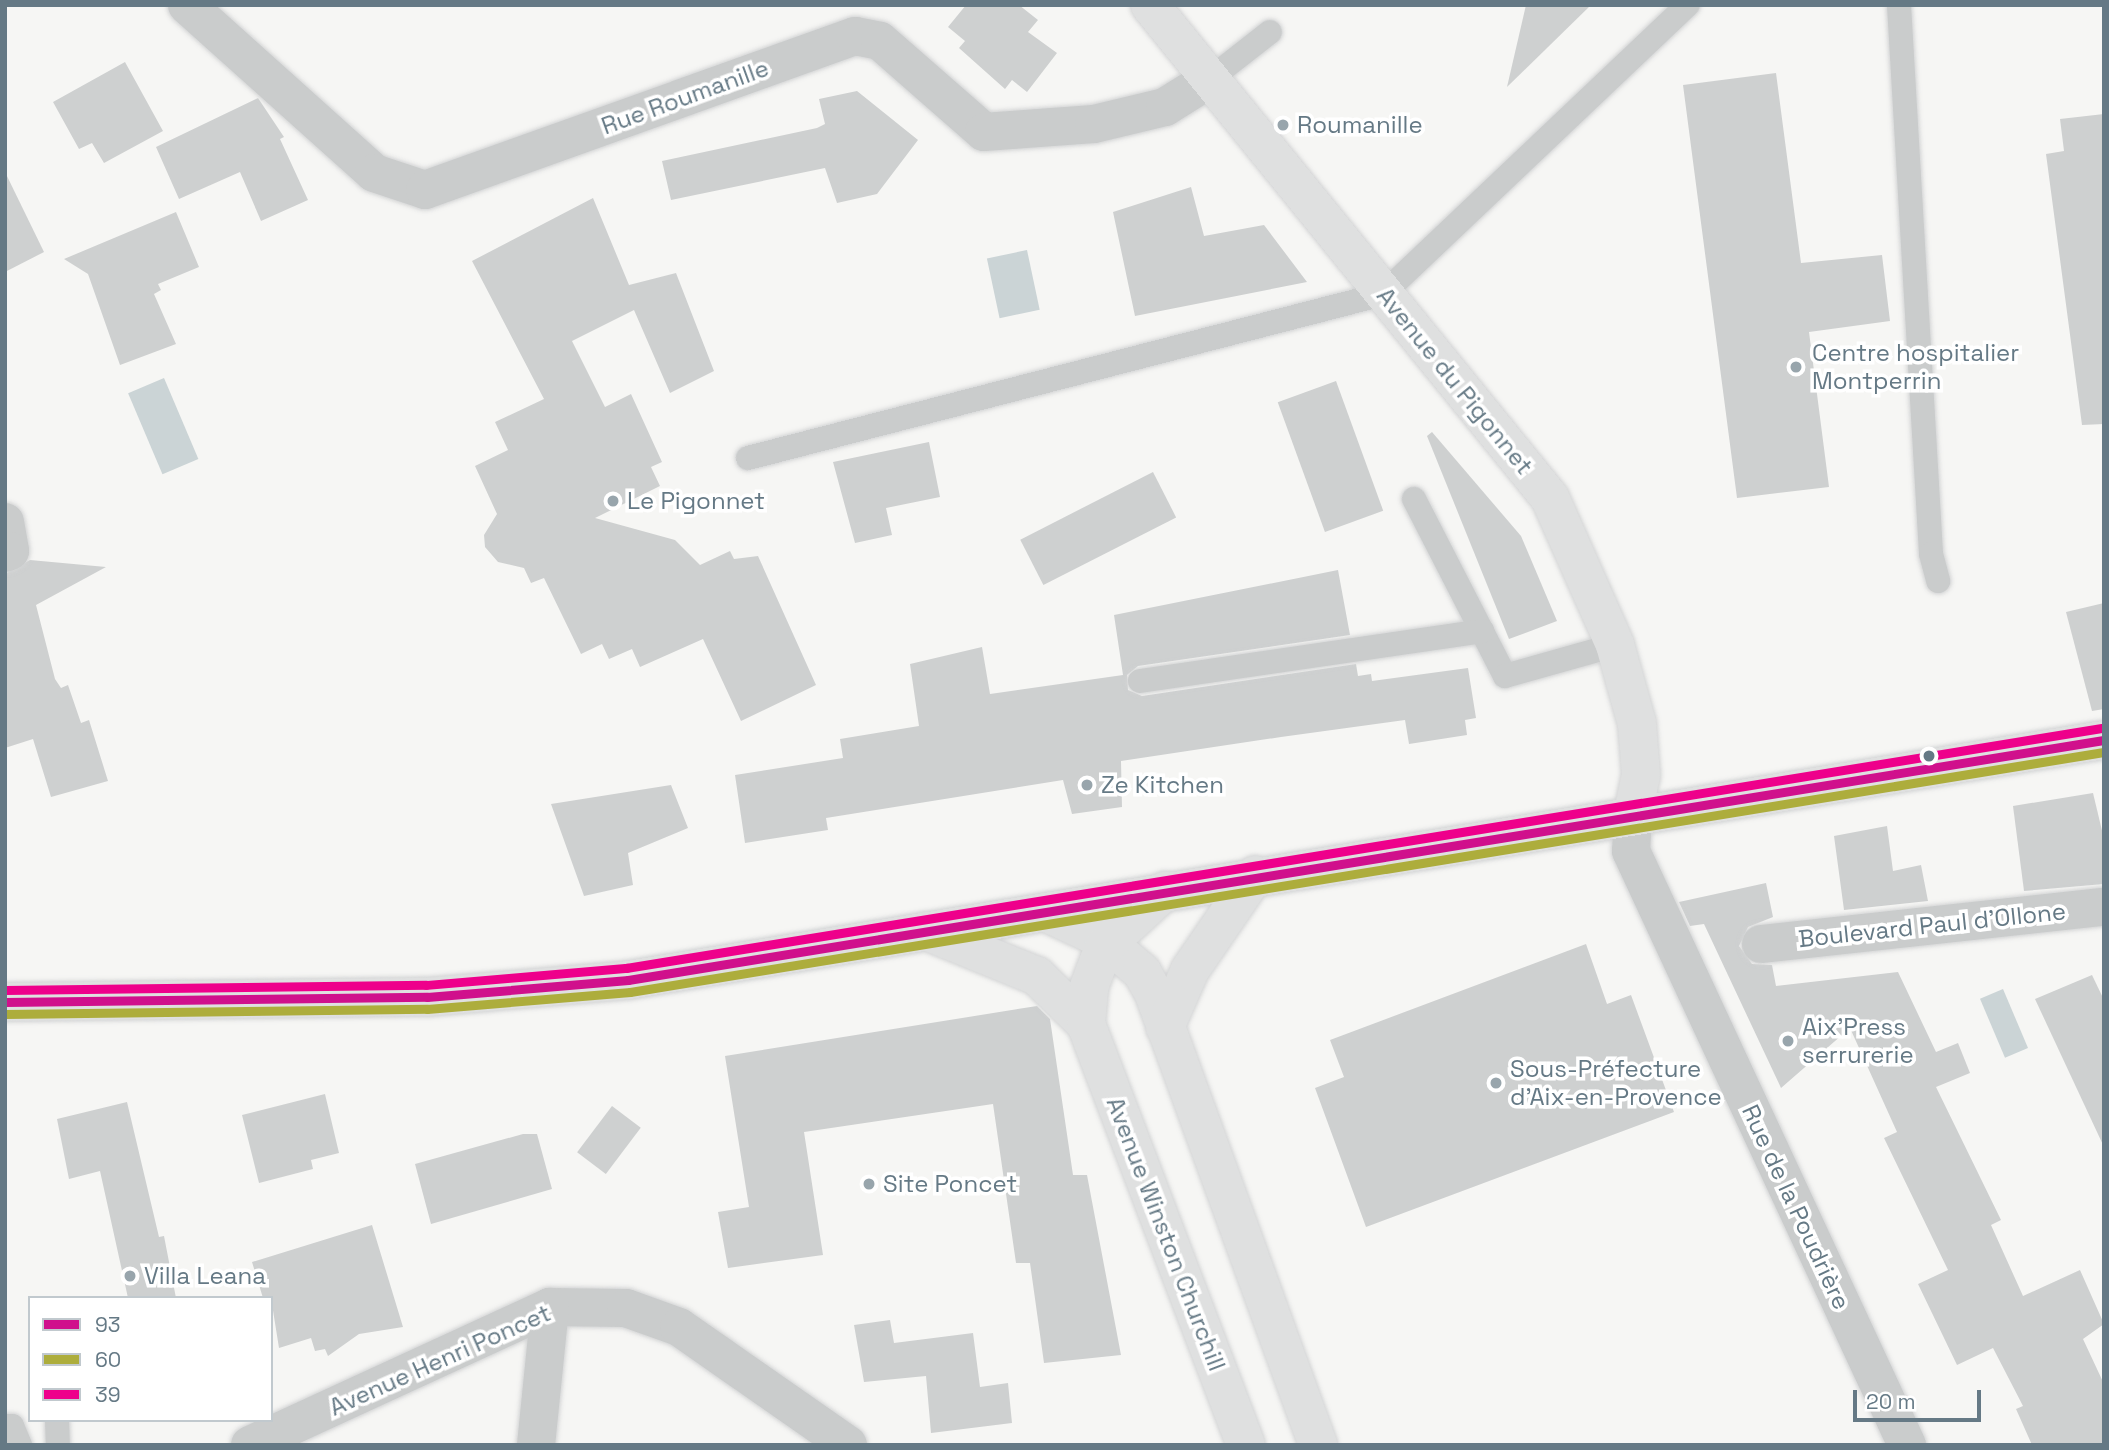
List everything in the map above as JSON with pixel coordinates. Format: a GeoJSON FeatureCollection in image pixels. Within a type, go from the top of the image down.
{"type":"FeatureCollection","features":[{"type":"Feature","properties":{"kind":"street","name":"Rue Roumanille"},"geometry":{"type":"LineString","coordinates":[[187,5],[374,173],[425,190],[855,36],[880,41],[984,132],[1094,124],[1165,107],[1210,79]]}},
{"type":"Feature","properties":{"kind":"street","name":"Avenue du Pigonnet"},"geometry":{"type":"LineString","coordinates":[[1150,5],[1550,498],[1615,645],[1637,723],[1641,775],[1633,814]]}},
{"type":"Feature","properties":{"kind":"street"},"geometry":{"type":"LineString","coordinates":[[5,523],[10,551],[5,553]]}},
{"type":"Feature","properties":{"kind":"street"},"geometry":{"type":"LineString","coordinates":[[5,1002],[427,997],[628,980],[1255,875],[2104,740]]}},
{"type":"Feature","properties":{"kind":"street","name":"Rue de la Poudrière"},"geometry":{"type":"LineString","coordinates":[[1633,814],[1631,851],[1907,1445]]}},
{"type":"Feature","properties":{"kind":"street"},"geometry":{"type":"LineString","coordinates":[[1165,1027],[1189,970],[1255,875]]}},
{"type":"Feature","properties":{"kind":"street","name":"Avenue Winston Churchill"},"geometry":{"type":"LineString","coordinates":[[1086,1024],[1089,987],[1108,943],[1165,891]]}},
{"type":"Feature","properties":{"kind":"street","name":"Boulevard Paul d'Ollone"},"geometry":{"type":"LineString","coordinates":[[1761,944],[2104,907]]}},
{"type":"Feature","properties":{"kind":"street"},"geometry":{"type":"LineString","coordinates":[[1045,912],[1108,943],[1142,972],[1165,1027],[1318,1445]]}},
{"type":"Feature","properties":{"kind":"street","name":"Avenue Winston Churchill"},"geometry":{"type":"LineString","coordinates":[[926,931],[1037,976],[1086,1024],[1246,1445]]}},
{"type":"Feature","properties":{"kind":"street"},"geometry":{"type":"LineString","coordinates":[[536,1445],[550,1307]]}},
{"type":"Feature","properties":{"kind":"street","name":"Avenue Henri Poncet"},"geometry":{"type":"LineString","coordinates":[[250,1445],[550,1307],[626,1308],[679,1327],[848,1445]]}},
{"type":"Feature","properties":{"kind":"lane"},"geometry":{"type":"LineString","coordinates":[[748,458],[1383,294],[1688,5]]}},
{"type":"Feature","properties":{"kind":"lane"},"geometry":{"type":"LineString","coordinates":[[1899,5],[1931,554],[1938,581]]}},
{"type":"Feature","properties":{"kind":"lane"},"geometry":{"type":"LineString","coordinates":[[1210,79],[1270,32]]}},
{"type":"Feature","properties":{"kind":"lane"},"geometry":{"type":"LineString","coordinates":[[1414,499],[1505,676],[1615,645]]}},
{"type":"Feature","properties":{"kind":"lane"},"geometry":{"type":"LineString","coordinates":[[1140,681],[1482,631]]}},
{"type":"Feature","properties":{"kind":"lane"},"geometry":{"type":"LineString","coordinates":[[57,1422],[58,1445]]}},
{"type":"Feature","properties":{"kind":"lane"},"geometry":{"type":"LineString","coordinates":[[5,1426],[12,1426],[20,1445]]}},
{"type":"Feature","properties":{"kind":"shaded area"},"geometry":{"type":"Polygon","coordinates":[[[1027,250],[1040,310],[1000,318],[987,259],[1027,250]]]}},
{"type":"Feature","properties":{"kind":"shaded area"},"geometry":{"type":"Polygon","coordinates":[[[164,378],[198,459],[162,474],[128,393],[164,378]]]}},
{"type":"Feature","properties":{"kind":"shaded area"},"geometry":{"type":"Polygon","coordinates":[[[2003,989],[2028,1048],[2005,1058],[1980,999],[2003,989]]]}},
{"type":"Feature","properties":{"kind":"building"},"geometry":{"type":"Polygon","coordinates":[[[966,5],[1019,5],[1038,20],[1028,32],[1057,53],[1027,92],[1012,80],[1005,89],[959,48],[965,41],[948,27],[966,5]]]}},
{"type":"Feature","properties":{"kind":"building"},"geometry":{"type":"Polygon","coordinates":[[[1526,5],[1591,5],[1507,87],[1526,5]]]}},
{"type":"Feature","properties":{"kind":"building"},"geometry":{"type":"Polygon","coordinates":[[[125,62],[163,131],[104,163],[92,143],[79,149],[53,102],[125,62]]]}},
{"type":"Feature","properties":{"kind":"building"},"geometry":{"type":"Polygon","coordinates":[[[1776,73],[1801,263],[1882,255],[1890,321],[1809,332],[1829,487],[1737,498],[1683,85],[1776,73]]]}},
{"type":"Feature","properties":{"kind":"building"},"geometry":{"type":"Polygon","coordinates":[[[857,91],[918,140],[877,194],[837,203],[825,168],[671,200],[662,161],[817,128],[825,124],[819,99],[857,91]]]}},
{"type":"Feature","properties":{"kind":"building"},"geometry":{"type":"Polygon","coordinates":[[[258,98],[284,137],[280,139],[308,200],[261,221],[240,172],[179,199],[156,147],[258,98]]]}},
{"type":"Feature","properties":{"kind":"building"},"geometry":{"type":"Polygon","coordinates":[[[2104,114],[2104,424],[2082,425],[2046,154],[2064,151],[2060,119],[2104,114]]]}},
{"type":"Feature","properties":{"kind":"building"},"geometry":{"type":"Polygon","coordinates":[[[5,172],[44,252],[5,272],[5,172]]]}},
{"type":"Feature","properties":{"kind":"building"},"geometry":{"type":"Polygon","coordinates":[[[1191,187],[1204,236],[1264,225],[1307,282],[1135,316],[1113,212],[1191,187]]]}},
{"type":"Feature","properties":{"kind":"building"},"geometry":{"type":"Polygon","coordinates":[[[593,198],[629,285],[676,273],[714,371],[670,393],[634,310],[572,341],[605,407],[631,394],[662,462],[651,467],[660,486],[595,518],[675,540],[700,565],[730,551],[734,559],[758,556],[816,685],[741,721],[703,639],[640,667],[632,649],[609,659],[602,644],[581,654],[544,578],[531,583],[524,568],[498,562],[485,547],[484,535],[497,514],[475,466],[508,450],[495,422],[544,399],[472,261],[593,198]]]}},
{"type":"Feature","properties":{"kind":"building"},"geometry":{"type":"Polygon","coordinates":[[[176,212],[199,267],[158,284],[161,290],[154,294],[176,344],[120,365],[88,274],[64,259],[176,212]]]}},
{"type":"Feature","properties":{"kind":"building"},"geometry":{"type":"Polygon","coordinates":[[[1336,381],[1383,511],[1325,532],[1278,402],[1336,381]]]}},
{"type":"Feature","properties":{"kind":"building"},"geometry":{"type":"Polygon","coordinates":[[[1432,432],[1521,536],[1557,621],[1509,639],[1427,436],[1432,432]]]}},
{"type":"Feature","properties":{"kind":"building"},"geometry":{"type":"Polygon","coordinates":[[[929,442],[940,497],[886,508],[892,535],[855,543],[833,462],[929,442]]]}},
{"type":"Feature","properties":{"kind":"building"},"geometry":{"type":"Polygon","coordinates":[[[1153,472],[1176,517],[1043,585],[1020,540],[1153,472]]]}},
{"type":"Feature","properties":{"kind":"building"},"geometry":{"type":"Polygon","coordinates":[[[30,560],[106,567],[36,605],[55,679],[61,688],[68,685],[81,723],[89,720],[108,781],[51,797],[33,739],[5,748],[5,574],[30,560]]]}},
{"type":"Feature","properties":{"kind":"building"},"geometry":{"type":"Polygon","coordinates":[[[1338,570],[1350,635],[1138,666],[1127,675],[1128,690],[1142,696],[1356,664],[1358,676],[1371,674],[1372,681],[1468,668],[1476,718],[1465,720],[1467,735],[1409,744],[1405,720],[1281,737],[1121,761],[1122,807],[1072,814],[1063,780],[826,818],[828,830],[745,843],[735,775],[843,758],[840,739],[919,726],[910,664],[982,647],[990,694],[1123,675],[1114,615],[1338,570]]]}},
{"type":"Feature","properties":{"kind":"building"},"geometry":{"type":"Polygon","coordinates":[[[2104,603],[2104,709],[2092,711],[2066,612],[2104,603]]]}},
{"type":"Feature","properties":{"kind":"building"},"geometry":{"type":"Polygon","coordinates":[[[671,785],[688,828],[628,853],[633,885],[584,896],[551,804],[671,785]]]}},
{"type":"Feature","properties":{"kind":"building"},"geometry":{"type":"Polygon","coordinates":[[[2093,793],[2104,839],[2104,884],[2024,891],[2013,806],[2093,793]]]}},
{"type":"Feature","properties":{"kind":"building"},"geometry":{"type":"Polygon","coordinates":[[[1887,826],[1893,871],[1921,865],[1928,901],[1844,910],[1834,836],[1887,826]]]}},
{"type":"Feature","properties":{"kind":"building"},"geometry":{"type":"Polygon","coordinates":[[[1766,883],[1773,917],[1748,927],[1739,946],[1752,964],[1772,965],[1776,986],[1898,972],[1936,1052],[1958,1043],[1970,1073],[1936,1087],[2001,1220],[1991,1225],[2023,1296],[2080,1270],[2104,1324],[2083,1339],[2104,1384],[2104,1445],[2032,1445],[2016,1409],[2023,1406],[1993,1348],[1957,1365],[1918,1284],[1948,1270],[1884,1138],[1897,1132],[1850,1028],[1781,1088],[1704,924],[1690,926],[1679,902],[1766,883]]]}},
{"type":"Feature","properties":{"kind":"building","name":"Sous-Préfecture d'Aix-en-Provence"},"geometry":{"type":"Polygon","coordinates":[[[1586,944],[1607,1004],[1631,995],[1674,1112],[1366,1227],[1315,1088],[1344,1077],[1330,1040],[1586,944]]]}},
{"type":"Feature","properties":{"kind":"building"},"geometry":{"type":"Polygon","coordinates":[[[2092,975],[2104,1000],[2104,1147],[2035,999],[2092,975]]]}},
{"type":"Feature","properties":{"kind":"building"},"geometry":{"type":"Polygon","coordinates":[[[1037,1006],[1050,1019],[1073,1175],[1087,1175],[1121,1355],[1044,1363],[1030,1263],[1016,1263],[993,1104],[804,1132],[823,1255],[728,1268],[718,1212],[749,1207],[725,1056],[1037,1006]]]}},
{"type":"Feature","properties":{"kind":"building"},"geometry":{"type":"Polygon","coordinates":[[[325,1094],[339,1153],[311,1160],[313,1169],[259,1183],[242,1115],[325,1094]]]}},
{"type":"Feature","properties":{"kind":"building"},"geometry":{"type":"Polygon","coordinates":[[[127,1102],[159,1237],[164,1236],[176,1296],[128,1296],[100,1171],[69,1179],[57,1119],[127,1102]]]}},
{"type":"Feature","properties":{"kind":"building"},"geometry":{"type":"Polygon","coordinates":[[[612,1106],[641,1128],[606,1174],[577,1152],[612,1106]]]}},
{"type":"Feature","properties":{"kind":"building"},"geometry":{"type":"Polygon","coordinates":[[[523,1134],[537,1134],[552,1189],[431,1224],[415,1164],[523,1134]]]}},
{"type":"Feature","properties":{"kind":"building"},"geometry":{"type":"Polygon","coordinates":[[[372,1225],[403,1327],[359,1334],[328,1356],[325,1349],[315,1351],[311,1338],[279,1348],[273,1296],[262,1296],[252,1262],[372,1225]]]}},
{"type":"Feature","properties":{"kind":"building"},"geometry":{"type":"Polygon","coordinates":[[[890,1320],[894,1343],[973,1333],[980,1387],[1008,1383],[1012,1423],[931,1433],[926,1376],[864,1382],[854,1325],[890,1320]]]}},
{"type":"Feature","properties":{"kind":"transit line","name":"39"},"geometry":{"type":"LineString","coordinates":[[5,990],[426,985],[626,968],[2102,728]]}},
{"type":"Feature","properties":{"kind":"transit line","name":"93"},"geometry":{"type":"LineString","coordinates":[[5,1002],[427,997],[628,980],[2104,740]]}},
{"type":"Feature","properties":{"kind":"transit line","name":"60"},"geometry":{"type":"LineString","coordinates":[[5,1014],[427,1009],[630,992],[2104,752]]}},
{"type":"Feature","properties":{"kind":"place","name":"Roumanille"},"geometry":{"type":"Point","coordinates":[1283,125]}},
{"type":"Feature","properties":{"kind":"place","name":"Centre hospitalier Montperrin"},"geometry":{"type":"Point","coordinates":[1796,367]}},
{"type":"Feature","properties":{"kind":"place","name":"Le Pigonnet"},"geometry":{"type":"Point","coordinates":[613,501]}},
{"type":"Feature","properties":{"kind":"place","name":"Ze Kitchen"},"geometry":{"type":"Point","coordinates":[1087,785]}},
{"type":"Feature","properties":{"kind":"place","name":"Aix'Press serrurerie"},"geometry":{"type":"Point","coordinates":[1788,1041]}},
{"type":"Feature","properties":{"kind":"place","name":"Sous-Préfecture d'Aix-en-Provence"},"geometry":{"type":"Point","coordinates":[1496,1083]}},
{"type":"Feature","properties":{"kind":"place","name":"Site Poncet"},"geometry":{"type":"Point","coordinates":[869,1184]}},
{"type":"Feature","properties":{"kind":"place","name":"Villa Leana"},"geometry":{"type":"Point","coordinates":[130,1276]}}]}
